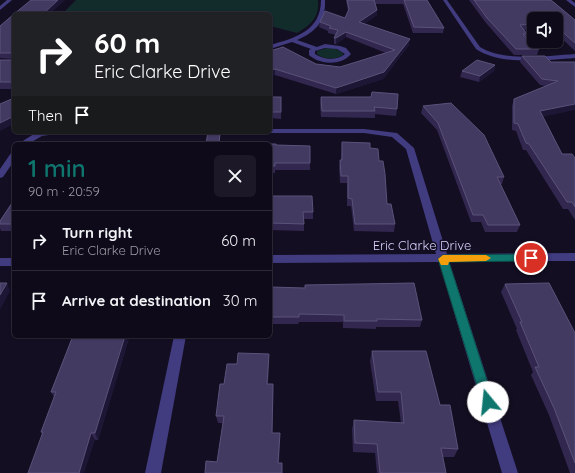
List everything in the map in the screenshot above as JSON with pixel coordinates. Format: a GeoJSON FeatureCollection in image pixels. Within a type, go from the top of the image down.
{"type":"FeatureCollection","features":[{"type":"Feature","properties":{"kind":"street"},"geometry":{"type":"LineString","coordinates":[[0,8],[10,0]]}},
{"type":"Feature","properties":{"kind":"street"},"geometry":{"type":"LineString","coordinates":[[272,46],[290,40],[318,24],[323,16],[323,0]]}},
{"type":"Feature","properties":{"kind":"street"},"geometry":{"type":"LineString","coordinates":[[445,0],[478,48],[483,52],[504,57],[575,56]]}},
{"type":"Feature","properties":{"kind":"street"},"geometry":{"type":"LineString","coordinates":[[568,0],[575,6]]}},
{"type":"Feature","properties":{"kind":"street"},"geometry":{"type":"LineString","coordinates":[[290,40],[315,48],[336,46],[345,50],[348,54],[344,59],[320,60],[312,55],[312,50],[315,48]]}},
{"type":"Feature","properties":{"kind":"street"},"geometry":{"type":"LineString","coordinates":[[272,131],[364,131],[394,135],[410,148],[510,473]]}},
{"type":"Feature","properties":{"kind":"street"},"geometry":{"type":"LineString","coordinates":[[26,142],[40,134]]}},
{"type":"Feature","properties":{"kind":"street"},"geometry":{"type":"LineString","coordinates":[[0,175],[12,158]]}},
{"type":"Feature","properties":{"kind":"street","name":"Eric Clarke Drive"},"geometry":{"type":"LineString","coordinates":[[272,259],[575,257]]}},
{"type":"Feature","properties":{"kind":"street"},"geometry":{"type":"LineString","coordinates":[[0,262],[12,262]]}},
{"type":"Feature","properties":{"kind":"street"},"geometry":{"type":"LineString","coordinates":[[153,473],[180,338]]}},
{"type":"Feature","properties":{"kind":"green space"},"geometry":{"type":"Polygon","coordinates":[[[76,0],[318,0],[318,11],[314,20],[297,33],[272,27],[272,12],[64,12],[76,0]]]}},
{"type":"Feature","properties":{"kind":"green space"},"geometry":{"type":"Polygon","coordinates":[[[327,48],[336,49],[343,53],[343,55],[330,59],[317,54],[317,51],[327,48]]]}},
{"type":"Feature","properties":{"kind":"building"},"geometry":{"type":"Polygon","coordinates":[[[31,0],[58,0],[45,12],[16,12],[31,0]]]}},
{"type":"Feature","properties":{"kind":"building"},"geometry":{"type":"Polygon","coordinates":[[[347,0],[374,0],[377,10],[359,22],[410,39],[384,72],[336,88],[275,69],[272,70],[272,50],[283,47],[316,64],[340,67],[395,50],[346,32],[334,38],[338,30],[329,28],[331,26],[320,22],[325,11],[345,18],[349,9],[347,0]]]}},
{"type":"Feature","properties":{"kind":"building"},"geometry":{"type":"Polygon","coordinates":[[[404,0],[427,0],[444,28],[414,27],[404,0]]]}},
{"type":"Feature","properties":{"kind":"building"},"geometry":{"type":"Polygon","coordinates":[[[474,0],[551,0],[575,20],[575,43],[563,32],[563,12],[527,12],[527,24],[520,25],[527,34],[523,34],[527,38],[527,48],[539,49],[516,49],[487,18],[474,0]]]}},
{"type":"Feature","properties":{"kind":"building"},"geometry":{"type":"Polygon","coordinates":[[[12,16],[12,53],[0,53],[0,26],[12,16]]]}},
{"type":"Feature","properties":{"kind":"building"},"geometry":{"type":"Polygon","coordinates":[[[522,56],[545,56],[551,62],[575,62],[575,104],[540,111],[562,154],[572,154],[575,158],[575,207],[572,202],[567,202],[529,144],[526,143],[518,124],[514,123],[514,99],[558,81],[542,79],[522,56]]]}},
{"type":"Feature","properties":{"kind":"building"},"geometry":{"type":"Polygon","coordinates":[[[0,60],[12,60],[12,82],[0,82],[0,60]]]}},
{"type":"Feature","properties":{"kind":"building"},"geometry":{"type":"Polygon","coordinates":[[[477,60],[495,65],[480,76],[462,71],[477,60]]]}},
{"type":"Feature","properties":{"kind":"building"},"geometry":{"type":"Polygon","coordinates":[[[372,92],[398,94],[397,109],[374,107],[375,111],[322,111],[321,97],[371,97],[372,92]]]}},
{"type":"Feature","properties":{"kind":"building"},"geometry":{"type":"Polygon","coordinates":[[[272,97],[281,97],[281,112],[272,112],[272,97]]]}},
{"type":"Feature","properties":{"kind":"building"},"geometry":{"type":"Polygon","coordinates":[[[12,99],[12,117],[0,123],[0,104],[12,99]]]}},
{"type":"Feature","properties":{"kind":"building"},"geometry":{"type":"Polygon","coordinates":[[[451,103],[484,135],[504,177],[497,177],[520,225],[488,225],[483,215],[473,215],[438,123],[423,106],[451,103]]]}},
{"type":"Feature","properties":{"kind":"building"},"geometry":{"type":"Polygon","coordinates":[[[208,134],[220,134],[219,142],[206,142],[208,134]]]}},
{"type":"Feature","properties":{"kind":"building"},"geometry":{"type":"Polygon","coordinates":[[[342,142],[370,143],[370,148],[378,149],[379,161],[383,161],[387,204],[391,204],[395,224],[355,224],[352,199],[348,198],[348,176],[341,176],[340,160],[342,160],[342,142]]]}},
{"type":"Feature","properties":{"kind":"building"},"geometry":{"type":"Polygon","coordinates":[[[272,144],[310,146],[310,163],[275,163],[275,166],[272,166],[272,144]]]}},
{"type":"Feature","properties":{"kind":"building"},"geometry":{"type":"Polygon","coordinates":[[[272,196],[312,196],[313,212],[303,212],[304,224],[272,223],[272,196]]]}},
{"type":"Feature","properties":{"kind":"building"},"geometry":{"type":"Polygon","coordinates":[[[12,203],[12,224],[0,224],[0,221],[12,203]]]}},
{"type":"Feature","properties":{"kind":"building"},"geometry":{"type":"Polygon","coordinates":[[[0,283],[7,283],[0,295],[0,283]]]}},
{"type":"Feature","properties":{"kind":"building"},"geometry":{"type":"Polygon","coordinates":[[[414,283],[422,320],[377,319],[377,321],[344,321],[344,315],[299,314],[299,317],[272,317],[272,287],[305,288],[305,285],[414,283]]]}},
{"type":"Feature","properties":{"kind":"building"},"geometry":{"type":"Polygon","coordinates":[[[549,283],[575,333],[575,463],[554,408],[535,367],[539,367],[520,322],[522,322],[505,284],[549,283]]]}},
{"type":"Feature","properties":{"kind":"building"},"geometry":{"type":"Polygon","coordinates":[[[72,338],[124,338],[95,433],[91,433],[79,473],[28,473],[56,392],[51,392],[72,338]]]}},
{"type":"Feature","properties":{"kind":"building"},"geometry":{"type":"Polygon","coordinates":[[[372,351],[426,351],[440,405],[450,405],[458,449],[441,448],[446,473],[380,473],[377,444],[355,443],[354,420],[404,423],[401,392],[378,392],[372,351]]]}},
{"type":"Feature","properties":{"kind":"building"},"geometry":{"type":"Polygon","coordinates":[[[238,353],[269,354],[267,384],[273,384],[272,433],[280,433],[278,463],[282,463],[282,473],[205,473],[206,461],[217,462],[224,416],[216,416],[220,384],[224,384],[227,364],[237,364],[238,353]]]}},
{"type":"Feature","properties":{"kind":"slow traffic"},"geometry":{"type":"LineString","coordinates":[[444,263],[443,259],[486,258]]}},
{"type":"Feature","properties":{"kind":"route"},"geometry":{"type":"LineString","coordinates":[[488,402],[443,259],[531,258]]}}]}
